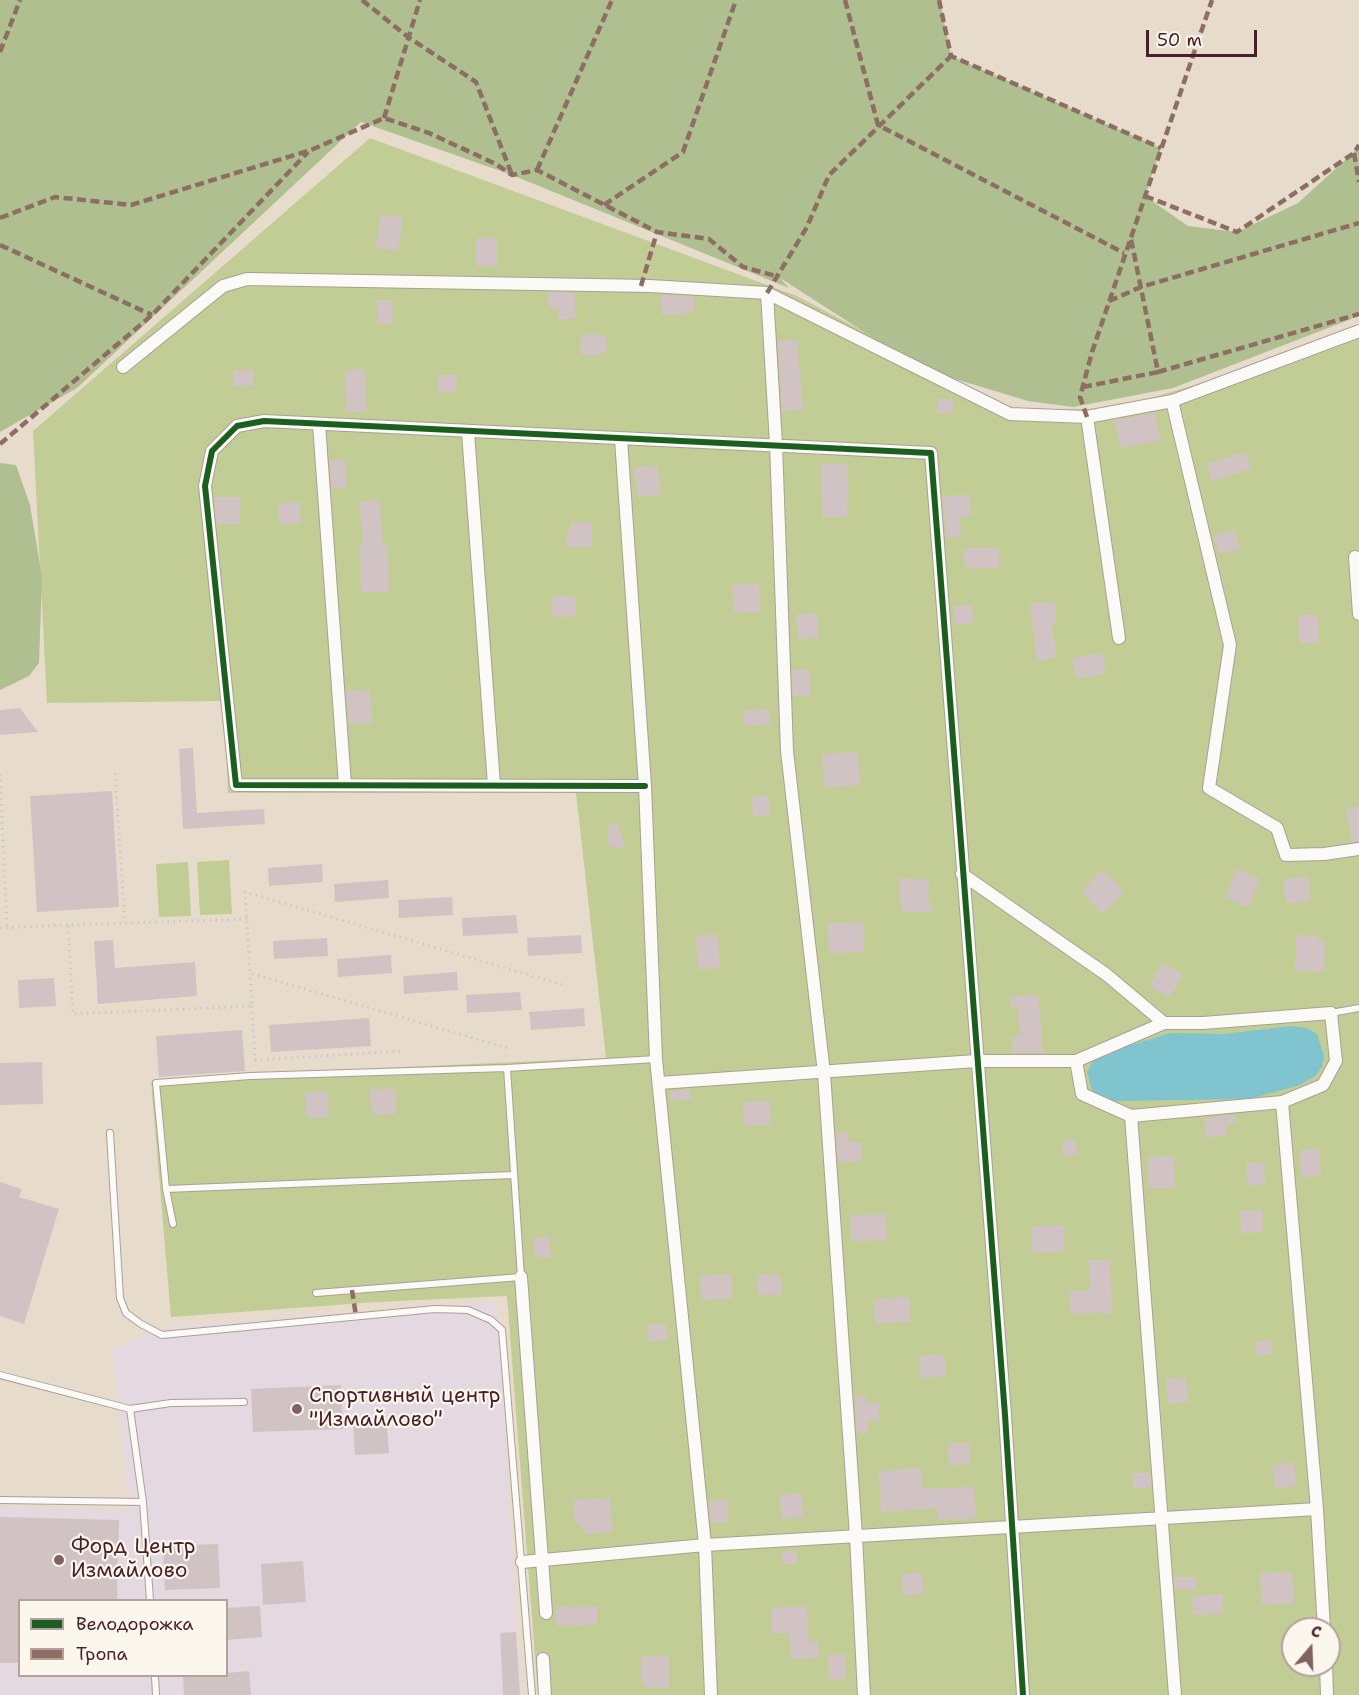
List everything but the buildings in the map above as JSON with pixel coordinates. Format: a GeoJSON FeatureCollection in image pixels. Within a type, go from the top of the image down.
{"type":"FeatureCollection","features":[{"type":"Feature","properties":{"kind":"street"},"geometry":{"type":"LineString","coordinates":[[123,367],[223,286],[247,279],[650,286],[767,294],[1010,414],[1087,417],[1172,401],[1359,331]]}},
{"type":"Feature","properties":{"kind":"street"},"geometry":{"type":"LineString","coordinates":[[767,294],[776,444],[787,751],[824,1073],[856,1536],[864,1695]]}},
{"type":"Feature","properties":{"kind":"street"},"geometry":{"type":"LineString","coordinates":[[1172,401],[1230,645],[1209,788],[1277,828],[1286,855],[1324,854],[1359,849]]}},
{"type":"Feature","properties":{"kind":"street"},"geometry":{"type":"LineString","coordinates":[[1087,417],[1119,638]]}},
{"type":"Feature","properties":{"kind":"street"},"geometry":{"type":"LineString","coordinates":[[645,786],[236,784],[205,486],[212,451],[237,426],[264,421],[621,440],[776,444],[931,453],[1023,1695]]}},
{"type":"Feature","properties":{"kind":"street"},"geometry":{"type":"LineString","coordinates":[[319,424],[345,785]]}},
{"type":"Feature","properties":{"kind":"street"},"geometry":{"type":"LineString","coordinates":[[468,432],[494,785]]}},
{"type":"Feature","properties":{"kind":"street"},"geometry":{"type":"LineString","coordinates":[[621,440],[645,786],[656,1059],[705,1545],[711,1695]]}},
{"type":"Feature","properties":{"kind":"street"},"geometry":{"type":"LineString","coordinates":[[1354,557],[1359,614]]}},
{"type":"Feature","properties":{"kind":"street"},"geometry":{"type":"LineString","coordinates":[[962,874],[1107,975],[1164,1023]]}},
{"type":"Feature","properties":{"kind":"street"},"geometry":{"type":"LineString","coordinates":[[659,1083],[976,1061],[1076,1061],[1164,1023],[1203,1023],[1331,1013],[1336,1061],[1323,1085],[1282,1102],[1131,1116],[1082,1094],[1076,1061]]}},
{"type":"Feature","properties":{"kind":"street"},"geometry":{"type":"LineString","coordinates":[[1282,1102],[1317,1509],[1322,1617]]}},
{"type":"Feature","properties":{"kind":"street"},"geometry":{"type":"LineString","coordinates":[[1131,1116],[1175,1695]]}},
{"type":"Feature","properties":{"kind":"street"},"geometry":{"type":"LineString","coordinates":[[520,1277],[540,1560],[546,1613]]}},
{"type":"Feature","properties":{"kind":"street"},"geometry":{"type":"LineString","coordinates":[[522,1562],[705,1545],[1317,1509]]}},
{"type":"Feature","properties":{"kind":"street"},"geometry":{"type":"LineString","coordinates":[[543,1659],[546,1695]]}},
{"type":"Feature","properties":{"kind":"street"},"geometry":{"type":"LineString","coordinates":[[1326,1677],[1327,1695]]}},
{"type":"Feature","properties":{"kind":"lane"},"geometry":{"type":"LineString","coordinates":[[1331,1013],[1359,1008]]}},
{"type":"Feature","properties":{"kind":"lane"},"geometry":{"type":"LineString","coordinates":[[173,1224],[166,1189],[156,1083],[250,1076],[507,1068],[656,1059]]}},
{"type":"Feature","properties":{"kind":"lane"},"geometry":{"type":"LineString","coordinates":[[316,1293],[520,1277],[507,1068]]}},
{"type":"Feature","properties":{"kind":"lane"},"geometry":{"type":"LineString","coordinates":[[110,1133],[120,1298],[126,1313],[162,1335],[435,1309],[468,1310],[491,1320],[502,1330],[532,1695]]}},
{"type":"Feature","properties":{"kind":"lane"},"geometry":{"type":"LineString","coordinates":[[166,1189],[513,1175]]}},
{"type":"Feature","properties":{"kind":"lane"},"geometry":{"type":"LineString","coordinates":[[0,1375],[130,1409],[171,1403],[244,1402]]}},
{"type":"Feature","properties":{"kind":"lane"},"geometry":{"type":"LineString","coordinates":[[130,1409],[143,1502],[150,1599]]}},
{"type":"Feature","properties":{"kind":"lane"},"geometry":{"type":"LineString","coordinates":[[0,1500],[143,1502]]}},
{"type":"Feature","properties":{"kind":"lane"},"geometry":{"type":"LineString","coordinates":[[155,1677],[156,1695]]}},
{"type":"Feature","properties":{"kind":"path"},"geometry":{"type":"LineString","coordinates":[[115,773],[125,923]]}},
{"type":"Feature","properties":{"kind":"path"},"geometry":{"type":"LineString","coordinates":[[0,774],[7,927]]}},
{"type":"Feature","properties":{"kind":"path"},"geometry":{"type":"LineString","coordinates":[[402,1051],[255,1060],[245,892],[567,986]]}},
{"type":"Feature","properties":{"kind":"path"},"geometry":{"type":"LineString","coordinates":[[0,928],[247,919]]}},
{"type":"Feature","properties":{"kind":"path"},"geometry":{"type":"LineString","coordinates":[[68,925],[74,1014],[252,1006]]}},
{"type":"Feature","properties":{"kind":"path"},"geometry":{"type":"LineString","coordinates":[[250,972],[507,1047]]}},
{"type":"Feature","properties":{"kind":"shaded area"},"geometry":{"type":"Polygon","coordinates":[[[497,1302],[521,1695],[0,1695],[0,1507],[130,1510],[112,1349],[172,1326],[497,1302]]]}},
{"type":"Feature","properties":{"kind":"green space"},"geometry":{"type":"Polygon","coordinates":[[[0,0],[940,0],[951,56],[1161,148],[1145,196],[1188,226],[1237,232],[1298,203],[1359,145],[1359,316],[1173,388],[1073,407],[1028,401],[922,369],[780,278],[789,288],[512,175],[361,122],[77,388],[0,432],[0,0]]]}},
{"type":"Feature","properties":{"kind":"green space"},"geometry":{"type":"Polygon","coordinates":[[[370,138],[797,296],[1010,409],[1090,409],[1151,398],[1228,375],[1359,325],[1359,1695],[538,1695],[507,1296],[377,1302],[171,1317],[151,1082],[247,1074],[606,1058],[576,793],[228,793],[224,701],[47,703],[33,431],[370,138]]]}},
{"type":"Feature","properties":{"kind":"green space"},"geometry":{"type":"Polygon","coordinates":[[[0,463],[16,465],[30,505],[42,577],[39,663],[29,676],[0,690],[0,463]]]}},
{"type":"Feature","properties":{"kind":"green space"},"geometry":{"type":"Polygon","coordinates":[[[229,860],[232,914],[200,915],[197,862],[229,860]]]}},
{"type":"Feature","properties":{"kind":"green space"},"geometry":{"type":"Polygon","coordinates":[[[188,862],[191,916],[159,917],[156,864],[188,862]]]}},
{"type":"Feature","properties":{"kind":"water"},"geometry":{"type":"Polygon","coordinates":[[[1291,1026],[1306,1028],[1317,1034],[1324,1056],[1322,1067],[1315,1076],[1300,1085],[1249,1099],[1112,1101],[1098,1098],[1092,1090],[1087,1072],[1094,1059],[1170,1033],[1224,1034],[1291,1026]]]}},
{"type":"Feature","properties":{"kind":"marked path"},"geometry":{"type":"LineString","coordinates":[[0,52],[20,0]]}},
{"type":"Feature","properties":{"kind":"marked path"},"geometry":{"type":"LineString","coordinates":[[362,0],[408,37],[476,82],[512,175]]}},
{"type":"Feature","properties":{"kind":"marked path"},"geometry":{"type":"LineString","coordinates":[[384,118],[420,0]]}},
{"type":"Feature","properties":{"kind":"marked path"},"geometry":{"type":"LineString","coordinates":[[537,170],[612,0]]}},
{"type":"Feature","properties":{"kind":"marked path"},"geometry":{"type":"LineString","coordinates":[[604,205],[683,152],[736,0]]}},
{"type":"Feature","properties":{"kind":"marked path"},"geometry":{"type":"LineString","coordinates":[[845,0],[878,125],[1124,253]]}},
{"type":"Feature","properties":{"kind":"marked path"},"geometry":{"type":"LineString","coordinates":[[939,0],[951,56],[1161,148]]}},
{"type":"Feature","properties":{"kind":"marked path"},"geometry":{"type":"LineString","coordinates":[[1087,417],[1080,397],[1092,352],[1212,0]]}},
{"type":"Feature","properties":{"kind":"marked path"},"geometry":{"type":"LineString","coordinates":[[767,293],[807,227],[829,175],[951,56]]}},
{"type":"Feature","properties":{"kind":"marked path"},"geometry":{"type":"LineString","coordinates":[[0,218],[55,197],[131,205],[311,150],[384,118],[429,133],[496,164],[512,175],[537,170],[657,232],[709,239],[743,267],[776,276]]}},
{"type":"Feature","properties":{"kind":"marked path"},"geometry":{"type":"LineString","coordinates":[[1145,196],[1237,232],[1354,153],[1359,145]]}},
{"type":"Feature","properties":{"kind":"marked path"},"geometry":{"type":"LineString","coordinates":[[0,444],[152,315],[308,152]]}},
{"type":"Feature","properties":{"kind":"marked path"},"geometry":{"type":"LineString","coordinates":[[1354,153],[1359,182]]}},
{"type":"Feature","properties":{"kind":"marked path"},"geometry":{"type":"LineString","coordinates":[[1109,301],[1141,287],[1359,223]]}},
{"type":"Feature","properties":{"kind":"marked path"},"geometry":{"type":"LineString","coordinates":[[641,286],[657,232]]}},
{"type":"Feature","properties":{"kind":"marked path"},"geometry":{"type":"LineString","coordinates":[[1083,387],[1158,372],[1131,239]]}},
{"type":"Feature","properties":{"kind":"marked path"},"geometry":{"type":"LineString","coordinates":[[0,245],[152,315]]}},
{"type":"Feature","properties":{"kind":"marked path"},"geometry":{"type":"LineString","coordinates":[[1158,372],[1359,314]]}},
{"type":"Feature","properties":{"kind":"marked path"},"geometry":{"type":"LineString","coordinates":[[352,1290],[356,1316]]}},
{"type":"Feature","properties":{"kind":"cycle path"},"geometry":{"type":"LineString","coordinates":[[645,786],[236,785],[205,486],[212,451],[237,426],[264,421],[931,453],[1005,1415],[1023,1695]]}},
{"type":"Feature","properties":{"kind":"place","name":"Спортивный центр \"Измайлово\""},"geometry":{"type":"Point","coordinates":[297,1409]}},
{"type":"Feature","properties":{"kind":"place","name":"Форд Центр Измайлово"},"geometry":{"type":"Point","coordinates":[59,1560]}}]}
